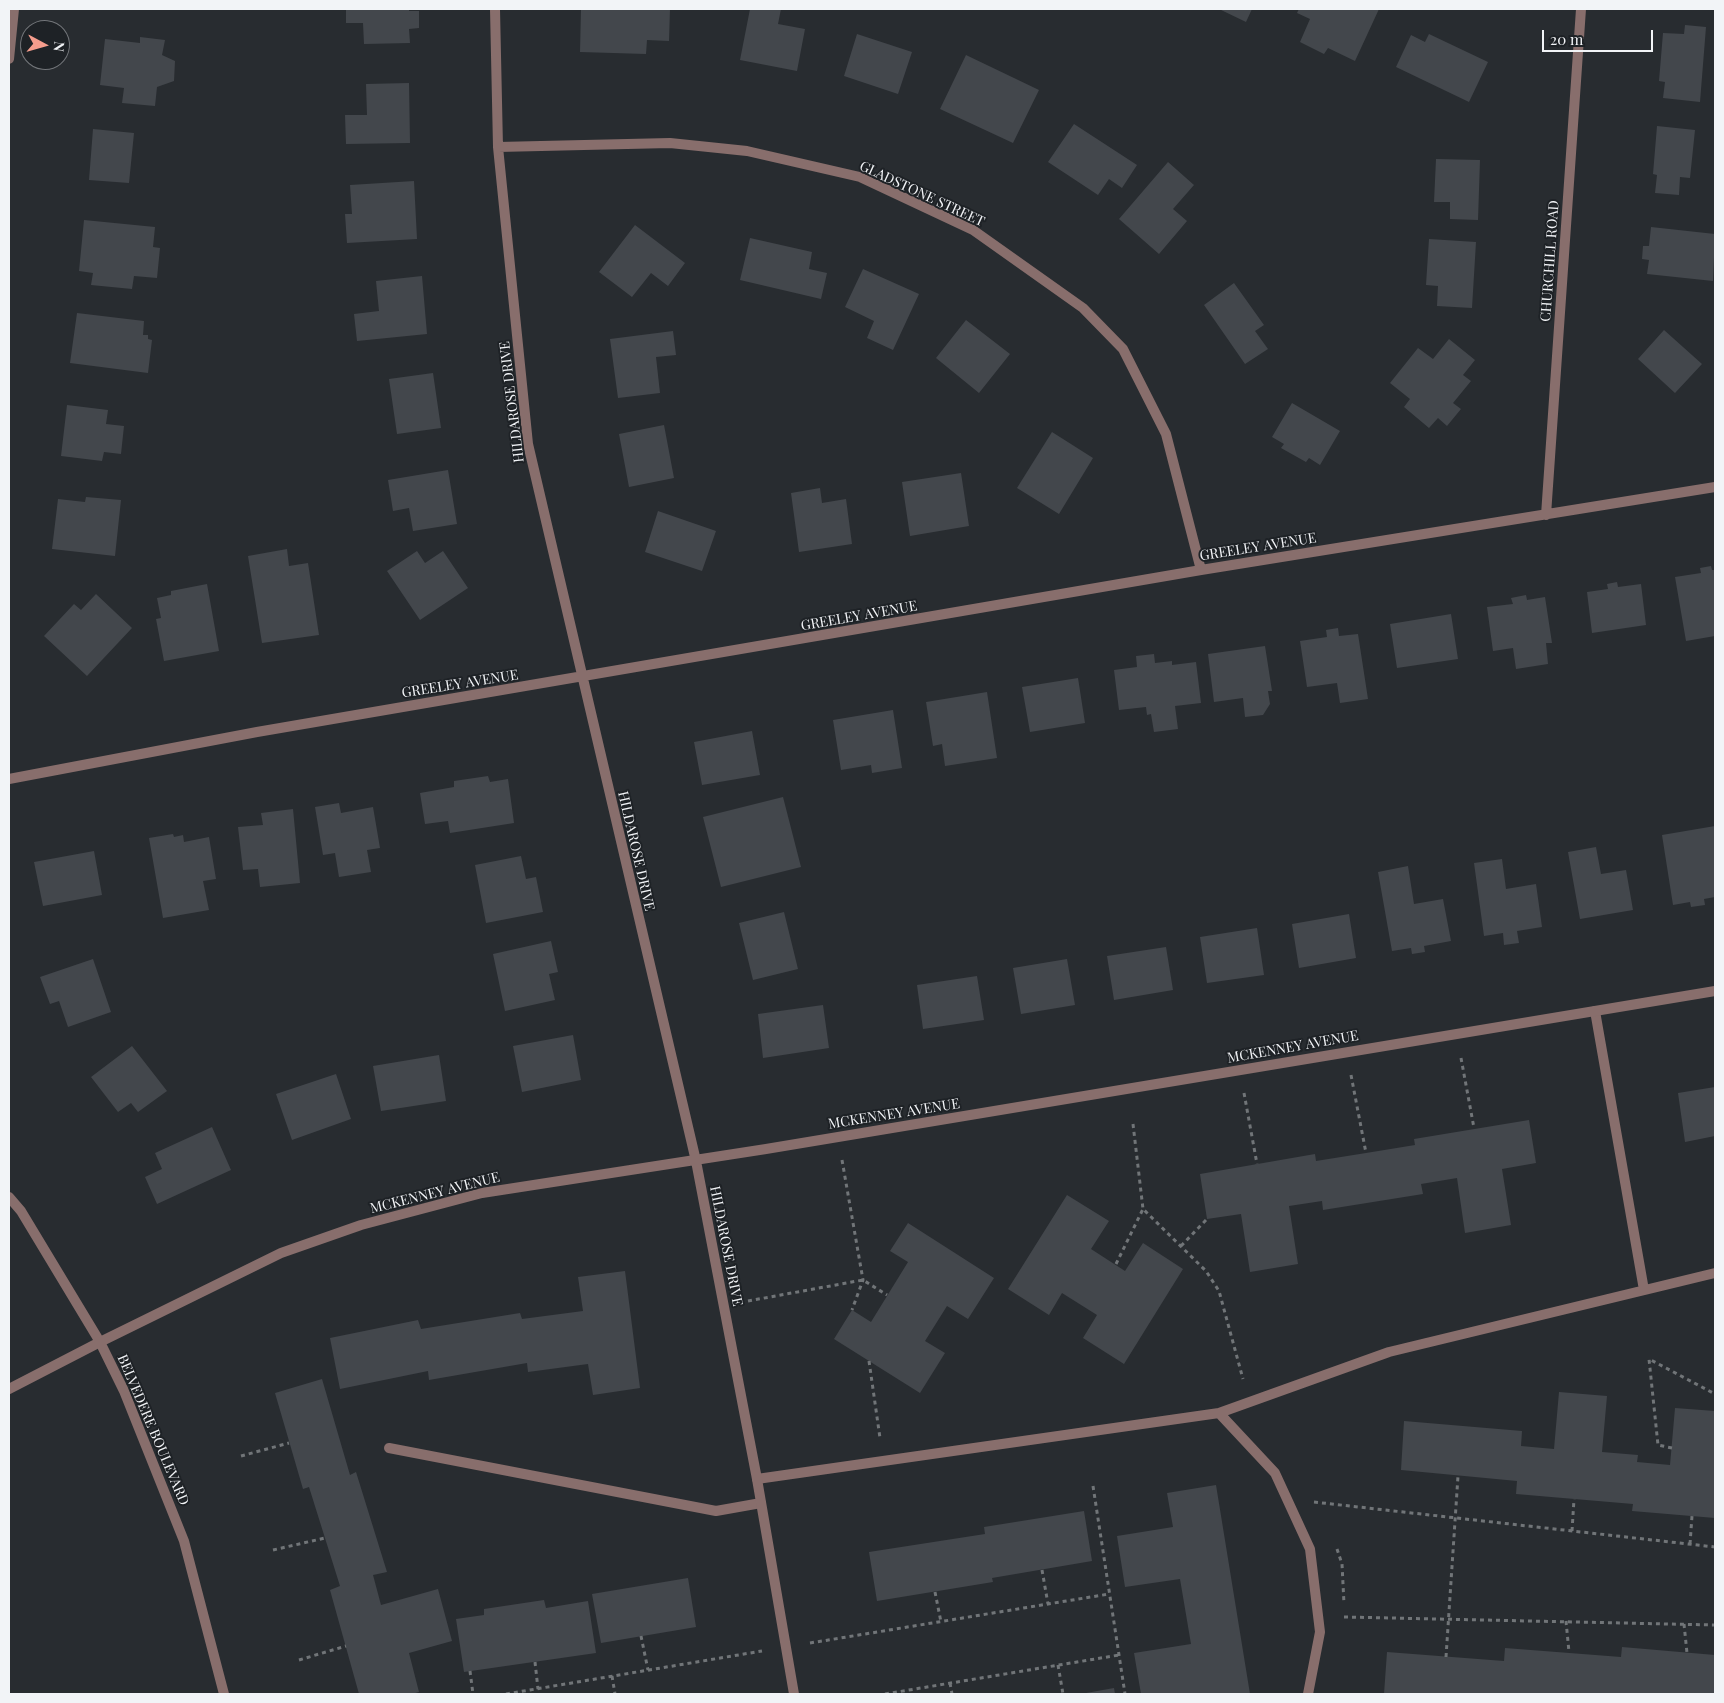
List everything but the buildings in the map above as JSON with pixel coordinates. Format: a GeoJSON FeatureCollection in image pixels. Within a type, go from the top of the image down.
{"type":"FeatureCollection","features":[{"type":"Feature","properties":{"kind":"street"},"geometry":{"type":"LineString","coordinates":[[9,59],[14,9]]}},
{"type":"Feature","properties":{"kind":"street","name":"HILDAROSE DRIVE"},"geometry":{"type":"LineString","coordinates":[[495,9],[498,147],[528,444],[696,1161],[757,1479],[794,1694]]}},
{"type":"Feature","properties":{"kind":"street","name":"CHURCHILL ROAD"},"geometry":{"type":"LineString","coordinates":[[1546,515],[1581,9]]}},
{"type":"Feature","properties":{"kind":"street","name":"GLADSTONE STREET"},"geometry":{"type":"LineString","coordinates":[[498,147],[670,143],[748,151],[860,177],[973,230],[1083,308],[1123,349],[1166,434],[1201,570]]}},
{"type":"Feature","properties":{"kind":"street","name":"GREELEY AVENUE"},"geometry":{"type":"LineString","coordinates":[[9,779],[258,732],[582,678],[1201,570],[1715,487]]}},
{"type":"Feature","properties":{"kind":"street","name":"MCKENNEY AVENUE"},"geometry":{"type":"LineString","coordinates":[[9,1389],[281,1253],[361,1225],[482,1194],[696,1161],[1715,991]]}},
{"type":"Feature","properties":{"kind":"street"},"geometry":{"type":"LineString","coordinates":[[1595,1010],[1644,1290]]}},
{"type":"Feature","properties":{"kind":"street","name":"BELVEDERE BOULEVARD"},"geometry":{"type":"LineString","coordinates":[[9,1197],[21,1211],[100,1342],[124,1391],[184,1541],[224,1694]]}},
{"type":"Feature","properties":{"kind":"street"},"geometry":{"type":"LineString","coordinates":[[757,1479],[1219,1413],[1389,1352],[1715,1273]]}},
{"type":"Feature","properties":{"kind":"street"},"geometry":{"type":"LineString","coordinates":[[1219,1413],[1275,1474],[1310,1549],[1320,1632],[1308,1694]]}},
{"type":"Feature","properties":{"kind":"street"},"geometry":{"type":"LineString","coordinates":[[389,1448],[716,1511],[761,1503]]}},
{"type":"Feature","properties":{"kind":"path"},"geometry":{"type":"LineString","coordinates":[[1457,1034],[1474,1128]]}},
{"type":"Feature","properties":{"kind":"path"},"geometry":{"type":"LineString","coordinates":[[1348,1052],[1355,1101],[1366,1153]]}},
{"type":"Feature","properties":{"kind":"path"},"geometry":{"type":"LineString","coordinates":[[1240,1070],[1257,1164]]}},
{"type":"Feature","properties":{"kind":"path"},"geometry":{"type":"LineString","coordinates":[[839,1137],[863,1280],[852,1310]]}},
{"type":"Feature","properties":{"kind":"path"},"geometry":{"type":"LineString","coordinates":[[1116,1264],[1143,1209]]}},
{"type":"Feature","properties":{"kind":"path"},"geometry":{"type":"LineString","coordinates":[[1181,1246],[1207,1220]]}},
{"type":"Feature","properties":{"kind":"path"},"geometry":{"type":"LineString","coordinates":[[723,1306],[863,1280],[887,1295]]}},
{"type":"Feature","properties":{"kind":"path"},"geometry":{"type":"LineString","coordinates":[[1672,1448],[1658,1445],[1649,1358],[1715,1394]]}},
{"type":"Feature","properties":{"kind":"path"},"geometry":{"type":"LineString","coordinates":[[869,1362],[884,1462]]}},
{"type":"Feature","properties":{"kind":"path"},"geometry":{"type":"LineString","coordinates":[[241,1456],[289,1443]]}},
{"type":"Feature","properties":{"kind":"path"},"geometry":{"type":"LineString","coordinates":[[1446,1657],[1458,1476]]}},
{"type":"Feature","properties":{"kind":"path"},"geometry":{"type":"LineString","coordinates":[[1093,1486],[1125,1694]]}},
{"type":"Feature","properties":{"kind":"path"},"geometry":{"type":"LineString","coordinates":[[1572,1531],[1574,1499]]}},
{"type":"Feature","properties":{"kind":"path"},"geometry":{"type":"LineString","coordinates":[[1293,1514],[1316,1501],[1715,1547]]}},
{"type":"Feature","properties":{"kind":"path"},"geometry":{"type":"LineString","coordinates":[[1690,1544],[1692,1516]]}},
{"type":"Feature","properties":{"kind":"path"},"geometry":{"type":"LineString","coordinates":[[274,1550],[325,1538]]}},
{"type":"Feature","properties":{"kind":"path"},"geometry":{"type":"LineString","coordinates":[[1042,1570],[1048,1604]]}},
{"type":"Feature","properties":{"kind":"path"},"geometry":{"type":"LineString","coordinates":[[935,1592],[941,1622]]}},
{"type":"Feature","properties":{"kind":"path"},"geometry":{"type":"LineString","coordinates":[[506,1694],[1109,1594]]}},
{"type":"Feature","properties":{"kind":"path"},"geometry":{"type":"LineString","coordinates":[[1318,1614],[1344,1617],[1715,1624]]}},
{"type":"Feature","properties":{"kind":"path"},"geometry":{"type":"LineString","coordinates":[[1566,1621],[1569,1652]]}},
{"type":"Feature","properties":{"kind":"path"},"geometry":{"type":"LineString","coordinates":[[1684,1624],[1687,1653]]}},
{"type":"Feature","properties":{"kind":"path"},"geometry":{"type":"LineString","coordinates":[[641,1636],[648,1670]]}},
{"type":"Feature","properties":{"kind":"path"},"geometry":{"type":"LineString","coordinates":[[299,1660],[346,1646]]}},
{"type":"Feature","properties":{"kind":"path"},"geometry":{"type":"LineString","coordinates":[[885,1694],[1119,1655]]}},
{"type":"Feature","properties":{"kind":"path"},"geometry":{"type":"LineString","coordinates":[[535,1662],[538,1689]]}},
{"type":"Feature","properties":{"kind":"path"},"geometry":{"type":"LineString","coordinates":[[1058,1665],[1063,1694]]}},
{"type":"Feature","properties":{"kind":"path"},"geometry":{"type":"LineString","coordinates":[[470,1671],[473,1694]]}},
{"type":"Feature","properties":{"kind":"path"},"geometry":{"type":"LineString","coordinates":[[612,1676],[615,1694]]}},
{"type":"Feature","properties":{"kind":"path"},"geometry":{"type":"LineString","coordinates":[[950,1683],[952,1694]]}}]}
